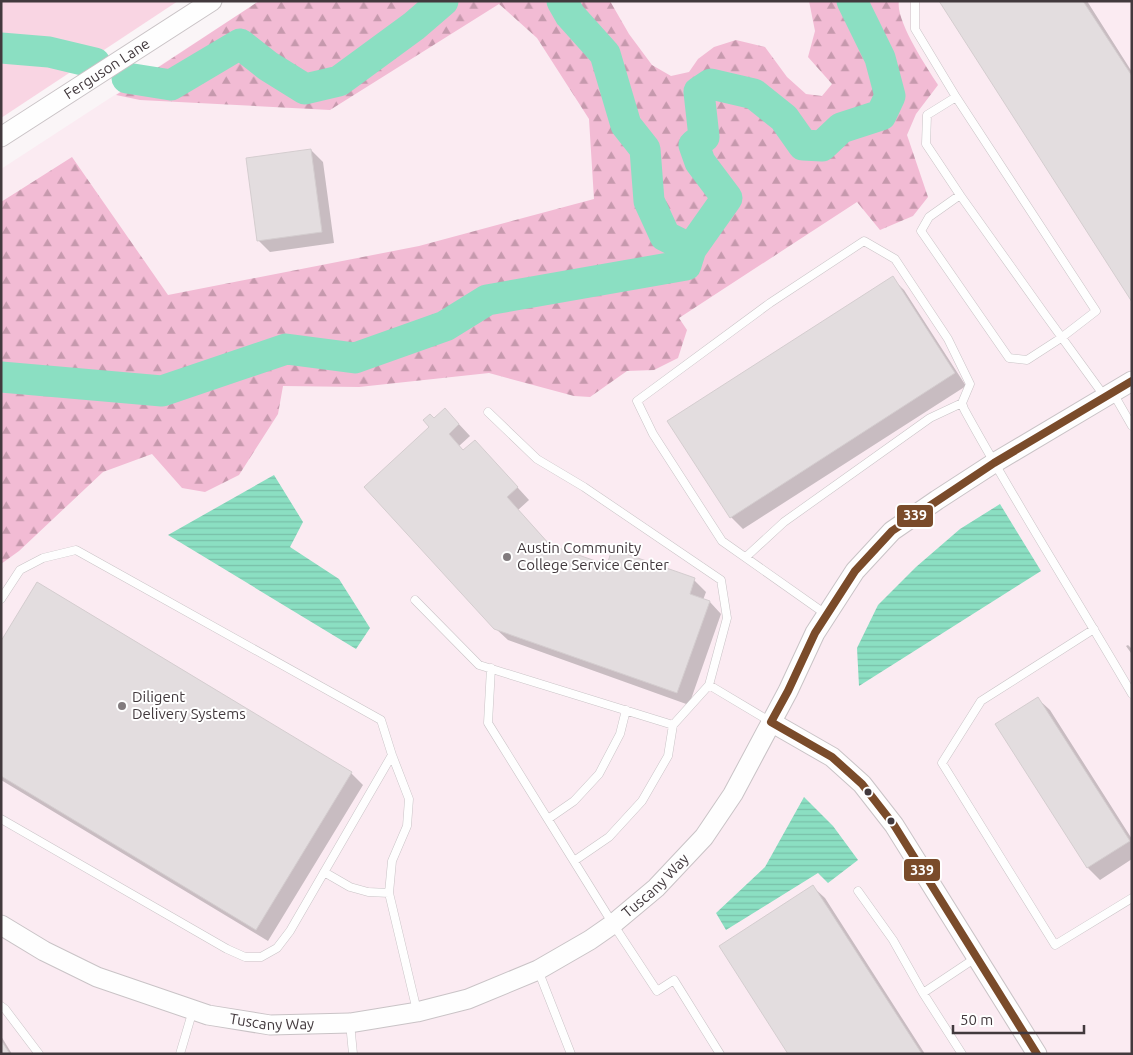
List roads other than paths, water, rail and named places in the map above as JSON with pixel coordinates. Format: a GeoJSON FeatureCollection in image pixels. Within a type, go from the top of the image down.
{"type":"FeatureCollection","features":[{"type":"Feature","properties":{"kind":"street","name":"Ferguson Lane"},"geometry":{"type":"LineString","coordinates":[[1,137],[212,1]]}},
{"type":"Feature","properties":{"kind":"street","name":"Tuscany Way"},"geometry":{"type":"LineString","coordinates":[[1,925],[44,951],[97,977],[208,1015],[270,1025],[350,1023],[417,1012],[468,999],[538,970],[590,940],[613,924],[656,888],[704,837],[733,794],[826,615],[855,571],[892,531],[994,463],[1132,381]]}},
{"type":"Feature","properties":{"kind":"street"},"geometry":{"type":"LineString","coordinates":[[771,722],[832,757],[868,790],[894,825],[1037,1054]]}},
{"type":"Feature","properties":{"kind":"lane"},"geometry":{"type":"LineString","coordinates":[[915,1],[914,29],[956,97],[1096,311],[1028,360],[1009,358],[921,231],[929,216],[960,195]]}},
{"type":"Feature","properties":{"kind":"lane"},"geometry":{"type":"LineString","coordinates":[[956,97],[927,115],[926,144],[1061,338],[1109,395],[1132,426]]}},
{"type":"Feature","properties":{"kind":"lane"},"geometry":{"type":"LineString","coordinates":[[746,557],[792,516],[930,418],[962,403],[970,384],[948,339],[895,259],[864,241],[770,303],[637,401],[652,434],[722,541],[826,615]]}},
{"type":"Feature","properties":{"kind":"lane"},"geometry":{"type":"LineString","coordinates":[[962,403],[994,463],[1132,694]]}},
{"type":"Feature","properties":{"kind":"lane"},"geometry":{"type":"LineString","coordinates":[[488,412],[537,459],[584,487],[721,580],[726,618],[709,685],[673,725],[668,756],[642,801],[609,837],[574,860]]}},
{"type":"Feature","properties":{"kind":"lane"},"geometry":{"type":"LineString","coordinates":[[1,599],[20,570],[43,558],[76,550],[381,720],[409,799],[407,826],[392,861],[390,892],[417,1012]]}},
{"type":"Feature","properties":{"kind":"lane"},"geometry":{"type":"LineString","coordinates":[[415,600],[479,665],[673,725]]}},
{"type":"Feature","properties":{"kind":"lane"},"geometry":{"type":"LineString","coordinates":[[1094,629],[981,701],[942,763],[1056,945],[1132,898]]}},
{"type":"Feature","properties":{"kind":"lane"},"geometry":{"type":"LineString","coordinates":[[490,668],[488,723],[657,991],[674,980],[720,1054]]}},
{"type":"Feature","properties":{"kind":"lane"},"geometry":{"type":"LineString","coordinates":[[709,685],[771,722]]}},
{"type":"Feature","properties":{"kind":"lane"},"geometry":{"type":"LineString","coordinates":[[548,819],[574,801],[598,774],[620,734],[626,710]]}},
{"type":"Feature","properties":{"kind":"lane"},"geometry":{"type":"LineString","coordinates":[[1,819],[227,949],[245,957],[261,957],[277,948],[290,931],[392,755]]}},
{"type":"Feature","properties":{"kind":"lane"},"geometry":{"type":"LineString","coordinates":[[324,872],[350,887],[368,892],[390,892]]}},
{"type":"Feature","properties":{"kind":"lane"},"geometry":{"type":"LineString","coordinates":[[858,891],[893,940],[923,993],[962,1054]]}},
{"type":"Feature","properties":{"kind":"lane"},"geometry":{"type":"LineString","coordinates":[[923,993],[977,957]]}},
{"type":"Feature","properties":{"kind":"lane"},"geometry":{"type":"LineString","coordinates":[[538,970],[571,1054]]}},
{"type":"Feature","properties":{"kind":"lane"},"geometry":{"type":"LineString","coordinates":[[1,1006],[40,1054]]}},
{"type":"Feature","properties":{"kind":"lane"},"geometry":{"type":"LineString","coordinates":[[180,1054],[192,1010]]}},
{"type":"Feature","properties":{"kind":"lane"},"geometry":{"type":"LineString","coordinates":[[350,1023],[353,1054]]}},
{"type":"Feature","properties":{"kind":"waterway"},"geometry":{"type":"LineString","coordinates":[[127,78],[171,85],[240,44],[268,66],[305,89],[339,81],[414,26],[443,1]]}},
{"type":"Feature","properties":{"kind":"waterway"},"geometry":{"type":"LineString","coordinates":[[562,1],[570,15],[605,54],[626,125],[645,149],[649,201],[665,236],[691,249]]}},
{"type":"Feature","properties":{"kind":"waterway"},"geometry":{"type":"LineString","coordinates":[[1,377],[162,391],[286,349],[355,358],[445,326],[487,300],[686,265],[691,249],[727,198],[700,162],[694,145],[704,137],[699,92],[711,84],[754,94],[784,118],[803,145],[822,146],[841,128],[881,115],[890,96],[880,58],[852,1]]}},
{"type":"Feature","properties":{"kind":"waterway"},"geometry":{"type":"LineString","coordinates":[[1,48],[49,52],[95,63]]}},
{"type":"Feature","properties":{"kind":"place","name":"Austin Community College Service Center"},"geometry":{"type":"Point","coordinates":[507,557]}},
{"type":"Feature","properties":{"kind":"place","name":"Diligent Delivery Systems"},"geometry":{"type":"Point","coordinates":[122,706]}}]}
